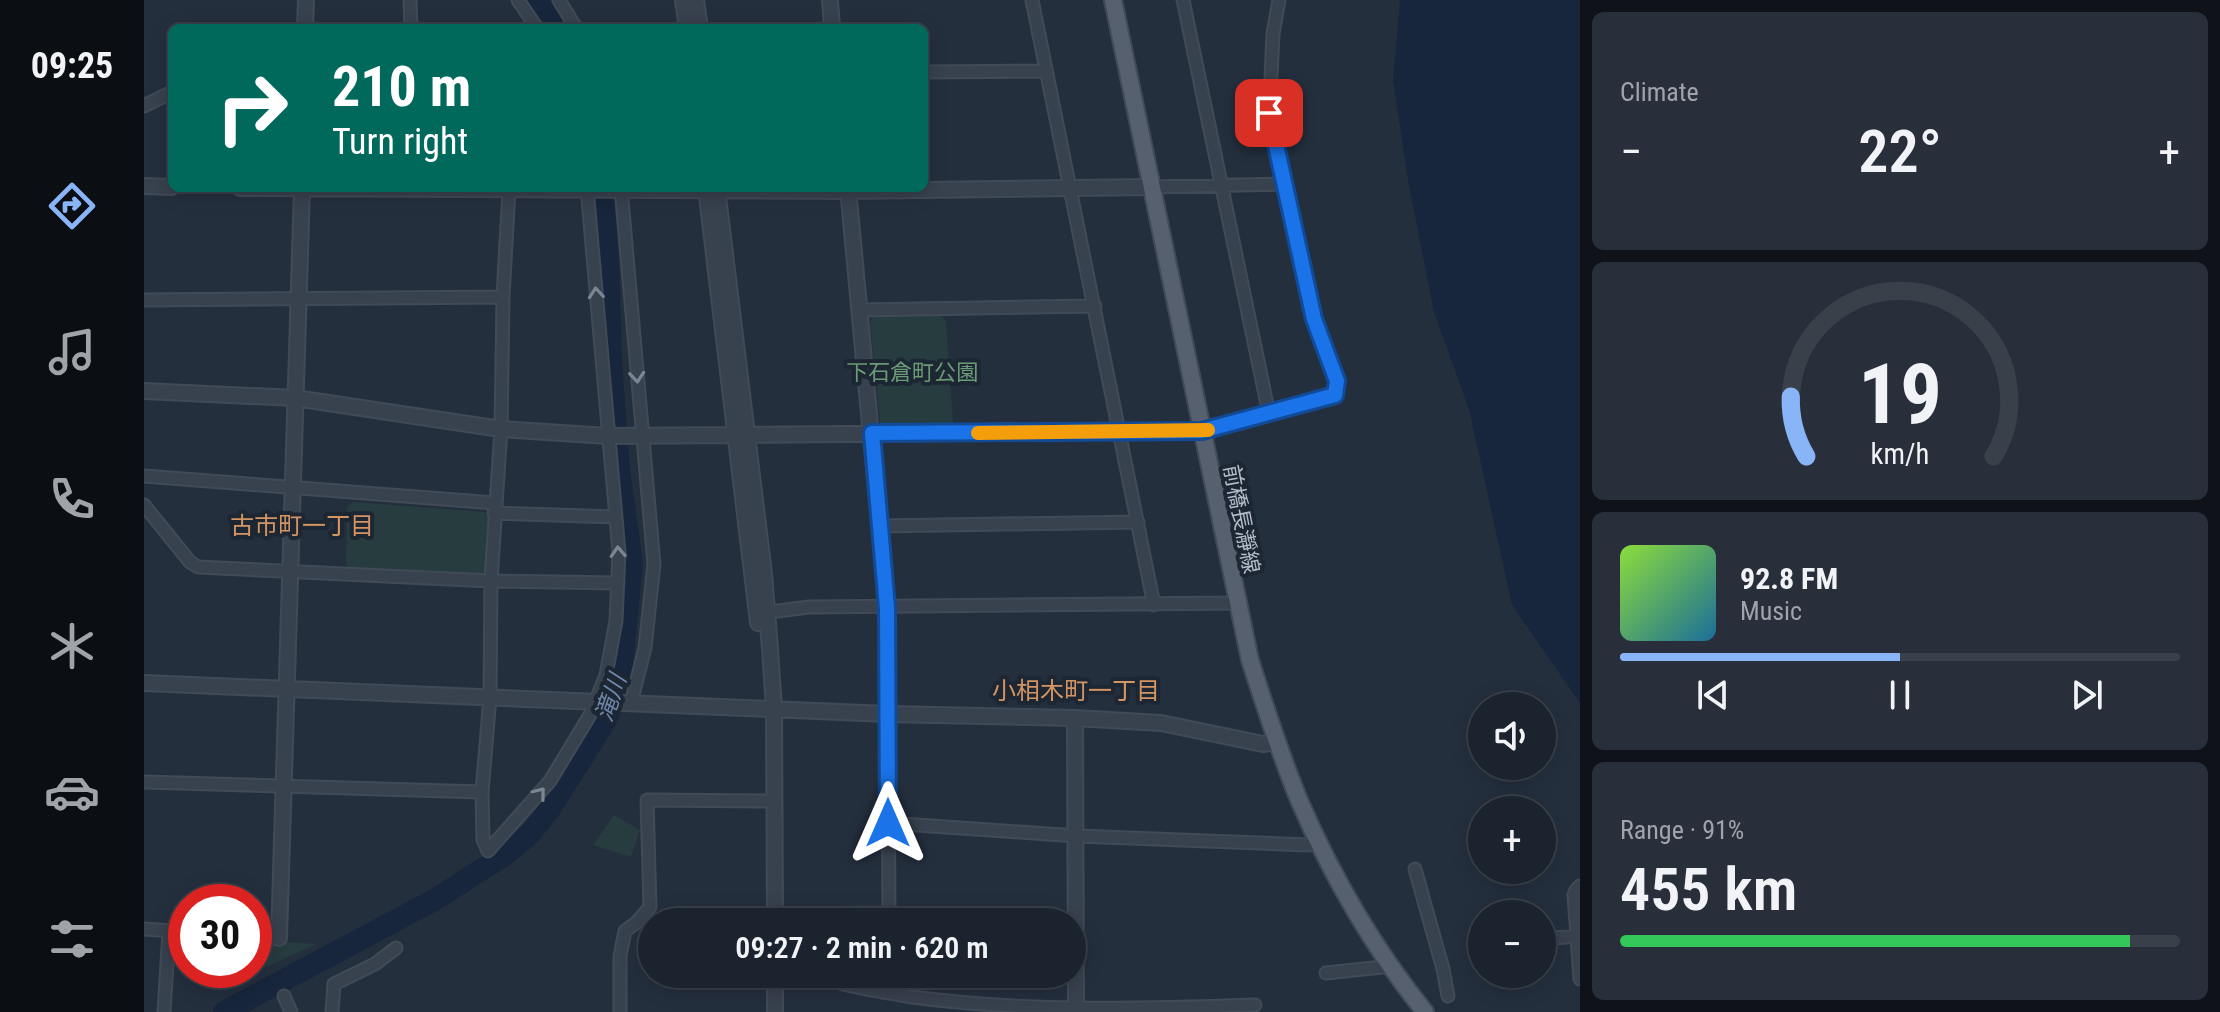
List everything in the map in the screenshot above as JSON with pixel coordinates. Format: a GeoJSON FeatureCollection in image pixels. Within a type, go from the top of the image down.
{"type":"FeatureCollection","features":[{"type":"Feature","properties":{"kind":"main road","name":"前橋長瀞線"},"geometry":{"type":"LineString","coordinates":[[1113,0],[1250,660],[1277,742],[1320,843],[1359,914],[1425,1012]]}},
{"type":"Feature","properties":{"kind":"street"},"geometry":{"type":"LineString","coordinates":[[305,24],[306,0]]}},
{"type":"Feature","properties":{"kind":"street"},"geometry":{"type":"LineString","coordinates":[[410,0],[411,24]]}},
{"type":"Feature","properties":{"kind":"street"},"geometry":{"type":"LineString","coordinates":[[518,0],[534,24]]}},
{"type":"Feature","properties":{"kind":"street"},"geometry":{"type":"LineString","coordinates":[[559,0],[574,24]]}},
{"type":"Feature","properties":{"kind":"street"},"geometry":{"type":"LineString","coordinates":[[683,0],[686,24]]}},
{"type":"Feature","properties":{"kind":"street"},"geometry":{"type":"LineString","coordinates":[[696,0],[699,24]]}},
{"type":"Feature","properties":{"kind":"street"},"geometry":{"type":"LineString","coordinates":[[830,0],[832,24]]}},
{"type":"Feature","properties":{"kind":"street"},"geometry":{"type":"LineString","coordinates":[[1032,0],[1154,605]]}},
{"type":"Feature","properties":{"kind":"street"},"geometry":{"type":"LineString","coordinates":[[1183,0],[1269,414]]}},
{"type":"Feature","properties":{"kind":"street"},"geometry":{"type":"LineString","coordinates":[[144,391],[295,398],[501,429],[610,436],[1202,431],[1332,397],[1338,387],[1314,319],[1269,113],[1273,34],[1279,0]]}},
{"type":"Feature","properties":{"kind":"street"},"geometry":{"type":"LineString","coordinates":[[928,72],[1046,71]]}},
{"type":"Feature","properties":{"kind":"street"},"geometry":{"type":"LineString","coordinates":[[144,106],[168,94]]}},
{"type":"Feature","properties":{"kind":"street"},"geometry":{"type":"LineString","coordinates":[[928,189],[1283,184]]}},
{"type":"Feature","properties":{"kind":"street"},"geometry":{"type":"LineString","coordinates":[[144,186],[168,187]]}},
{"type":"Feature","properties":{"kind":"street"},"geometry":{"type":"LineString","coordinates":[[272,937],[279,938],[302,192]]}},
{"type":"Feature","properties":{"kind":"street"},"geometry":{"type":"LineString","coordinates":[[509,192],[501,429],[491,581],[490,697],[482,792],[483,840],[488,851],[550,781],[599,702],[612,645],[618,583],[616,517],[587,192]]}},
{"type":"Feature","properties":{"kind":"street"},"geometry":{"type":"LineString","coordinates":[[621,192],[654,564],[645,648],[629,703]]}},
{"type":"Feature","properties":{"kind":"street"},"geometry":{"type":"LineString","coordinates":[[712,192],[774,708],[775,908]]}},
{"type":"Feature","properties":{"kind":"street"},"geometry":{"type":"LineString","coordinates":[[848,192],[887,608],[889,908]]}},
{"type":"Feature","properties":{"kind":"street"},"geometry":{"type":"LineString","coordinates":[[144,300],[503,297]]}},
{"type":"Feature","properties":{"kind":"street"},"geometry":{"type":"LineString","coordinates":[[860,310],[949,311],[1095,306]]}},
{"type":"Feature","properties":{"kind":"street"},"geometry":{"type":"LineString","coordinates":[[144,476],[616,517]]}},
{"type":"Feature","properties":{"kind":"street"},"geometry":{"type":"LineString","coordinates":[[144,505],[193,565],[491,581],[618,583]]}},
{"type":"Feature","properties":{"kind":"street"},"geometry":{"type":"LineString","coordinates":[[880,526],[1138,522]]}},
{"type":"Feature","properties":{"kind":"street"},"geometry":{"type":"LineString","coordinates":[[762,613],[809,607],[1237,603]]}},
{"type":"Feature","properties":{"kind":"street"},"geometry":{"type":"LineString","coordinates":[[144,683],[888,714],[1075,718],[1161,723],[1263,744],[1277,742]]}},
{"type":"Feature","properties":{"kind":"street"},"geometry":{"type":"LineString","coordinates":[[1075,718],[1075,908]]}},
{"type":"Feature","properties":{"kind":"street"},"geometry":{"type":"LineString","coordinates":[[144,782],[482,792]]}},
{"type":"Feature","properties":{"kind":"street"},"geometry":{"type":"LineString","coordinates":[[620,1012],[620,956],[625,931],[650,907],[647,800],[774,801]]}},
{"type":"Feature","properties":{"kind":"street"},"geometry":{"type":"LineString","coordinates":[[888,823],[1077,836],[1320,843]]}},
{"type":"Feature","properties":{"kind":"street"},"geometry":{"type":"LineString","coordinates":[[1415,869],[1448,996]]}},
{"type":"Feature","properties":{"kind":"street"},"geometry":{"type":"LineString","coordinates":[[1580,886],[1575,892],[1580,979]]}},
{"type":"Feature","properties":{"kind":"street"},"geometry":{"type":"LineString","coordinates":[[144,929],[168,931]]}},
{"type":"Feature","properties":{"kind":"street"},"geometry":{"type":"LineString","coordinates":[[1556,938],[1577,936]]}},
{"type":"Feature","properties":{"kind":"street"},"geometry":{"type":"LineString","coordinates":[[164,1012],[168,947]]}},
{"type":"Feature","properties":{"kind":"street"},"geometry":{"type":"LineString","coordinates":[[332,1012],[334,984],[375,964],[396,948]]}},
{"type":"Feature","properties":{"kind":"street"},"geometry":{"type":"LineString","coordinates":[[1326,973],[1392,966]]}},
{"type":"Feature","properties":{"kind":"street"},"geometry":{"type":"LineString","coordinates":[[775,988],[775,1012]]}},
{"type":"Feature","properties":{"kind":"street"},"geometry":{"type":"LineString","coordinates":[[867,988],[967,1004],[1076,1010],[1255,1005]]}},
{"type":"Feature","properties":{"kind":"street"},"geometry":{"type":"LineString","coordinates":[[888,988],[888,993]]}},
{"type":"Feature","properties":{"kind":"street"},"geometry":{"type":"LineString","coordinates":[[1075,988],[1076,1010]]}},
{"type":"Feature","properties":{"kind":"street"},"geometry":{"type":"LineString","coordinates":[[284,996],[291,1012]]}},
{"type":"Feature","properties":{"kind":"green space","name":"下石倉町公園"},"geometry":{"type":"Polygon","coordinates":[[[874,316],[941,316],[946,321],[953,422],[950,425],[886,426],[880,423],[870,322],[874,316]]]}},
{"type":"Feature","properties":{"kind":"green space"},"geometry":{"type":"Polygon","coordinates":[[[353,502],[485,512],[490,517],[489,571],[484,576],[350,571],[346,565],[347,507],[353,502]]]}},
{"type":"Feature","properties":{"kind":"green space"},"geometry":{"type":"Polygon","coordinates":[[[614,815],[640,830],[631,857],[593,845],[614,815]]]}},
{"type":"Feature","properties":{"kind":"green space"},"geometry":{"type":"Polygon","coordinates":[[[272,941],[316,944],[272,964],[272,941]]]}},
{"type":"Feature","properties":{"kind":"water"},"geometry":{"type":"Polygon","coordinates":[[[1400,0],[1580,0],[1580,703],[1512,605],[1469,409],[1434,312],[1408,180],[1393,80],[1400,0]]]}},
{"type":"Feature","properties":{"kind":"waterway","name":"滝川"},"geometry":{"type":"LineString","coordinates":[[536,0],[552,24]]}},
{"type":"Feature","properties":{"kind":"waterway","name":"滝川"},"geometry":{"type":"LineString","coordinates":[[224,1012],[436,899],[509,852],[530,834],[550,809],[606,720],[620,686],[632,563],[619,471],[602,192]]}},
{"type":"Feature","properties":{"kind":"slow traffic"},"geometry":{"type":"LineString","coordinates":[[978,433],[1208,430]]}},
{"type":"Feature","properties":{"kind":"district","name":"古市町一丁目"},"geometry":{"type":"Point","coordinates":[302,526]}},
{"type":"Feature","properties":{"kind":"district","name":"小相木町一丁目"},"geometry":{"type":"Point","coordinates":[1076,691]}},
{"type":"Feature","properties":{"kind":"route"},"geometry":{"type":"LineString","coordinates":[[888,823],[887,608],[872,433],[1202,431],[1335,395],[1337,381],[1314,319],[1269,113]]}}]}
